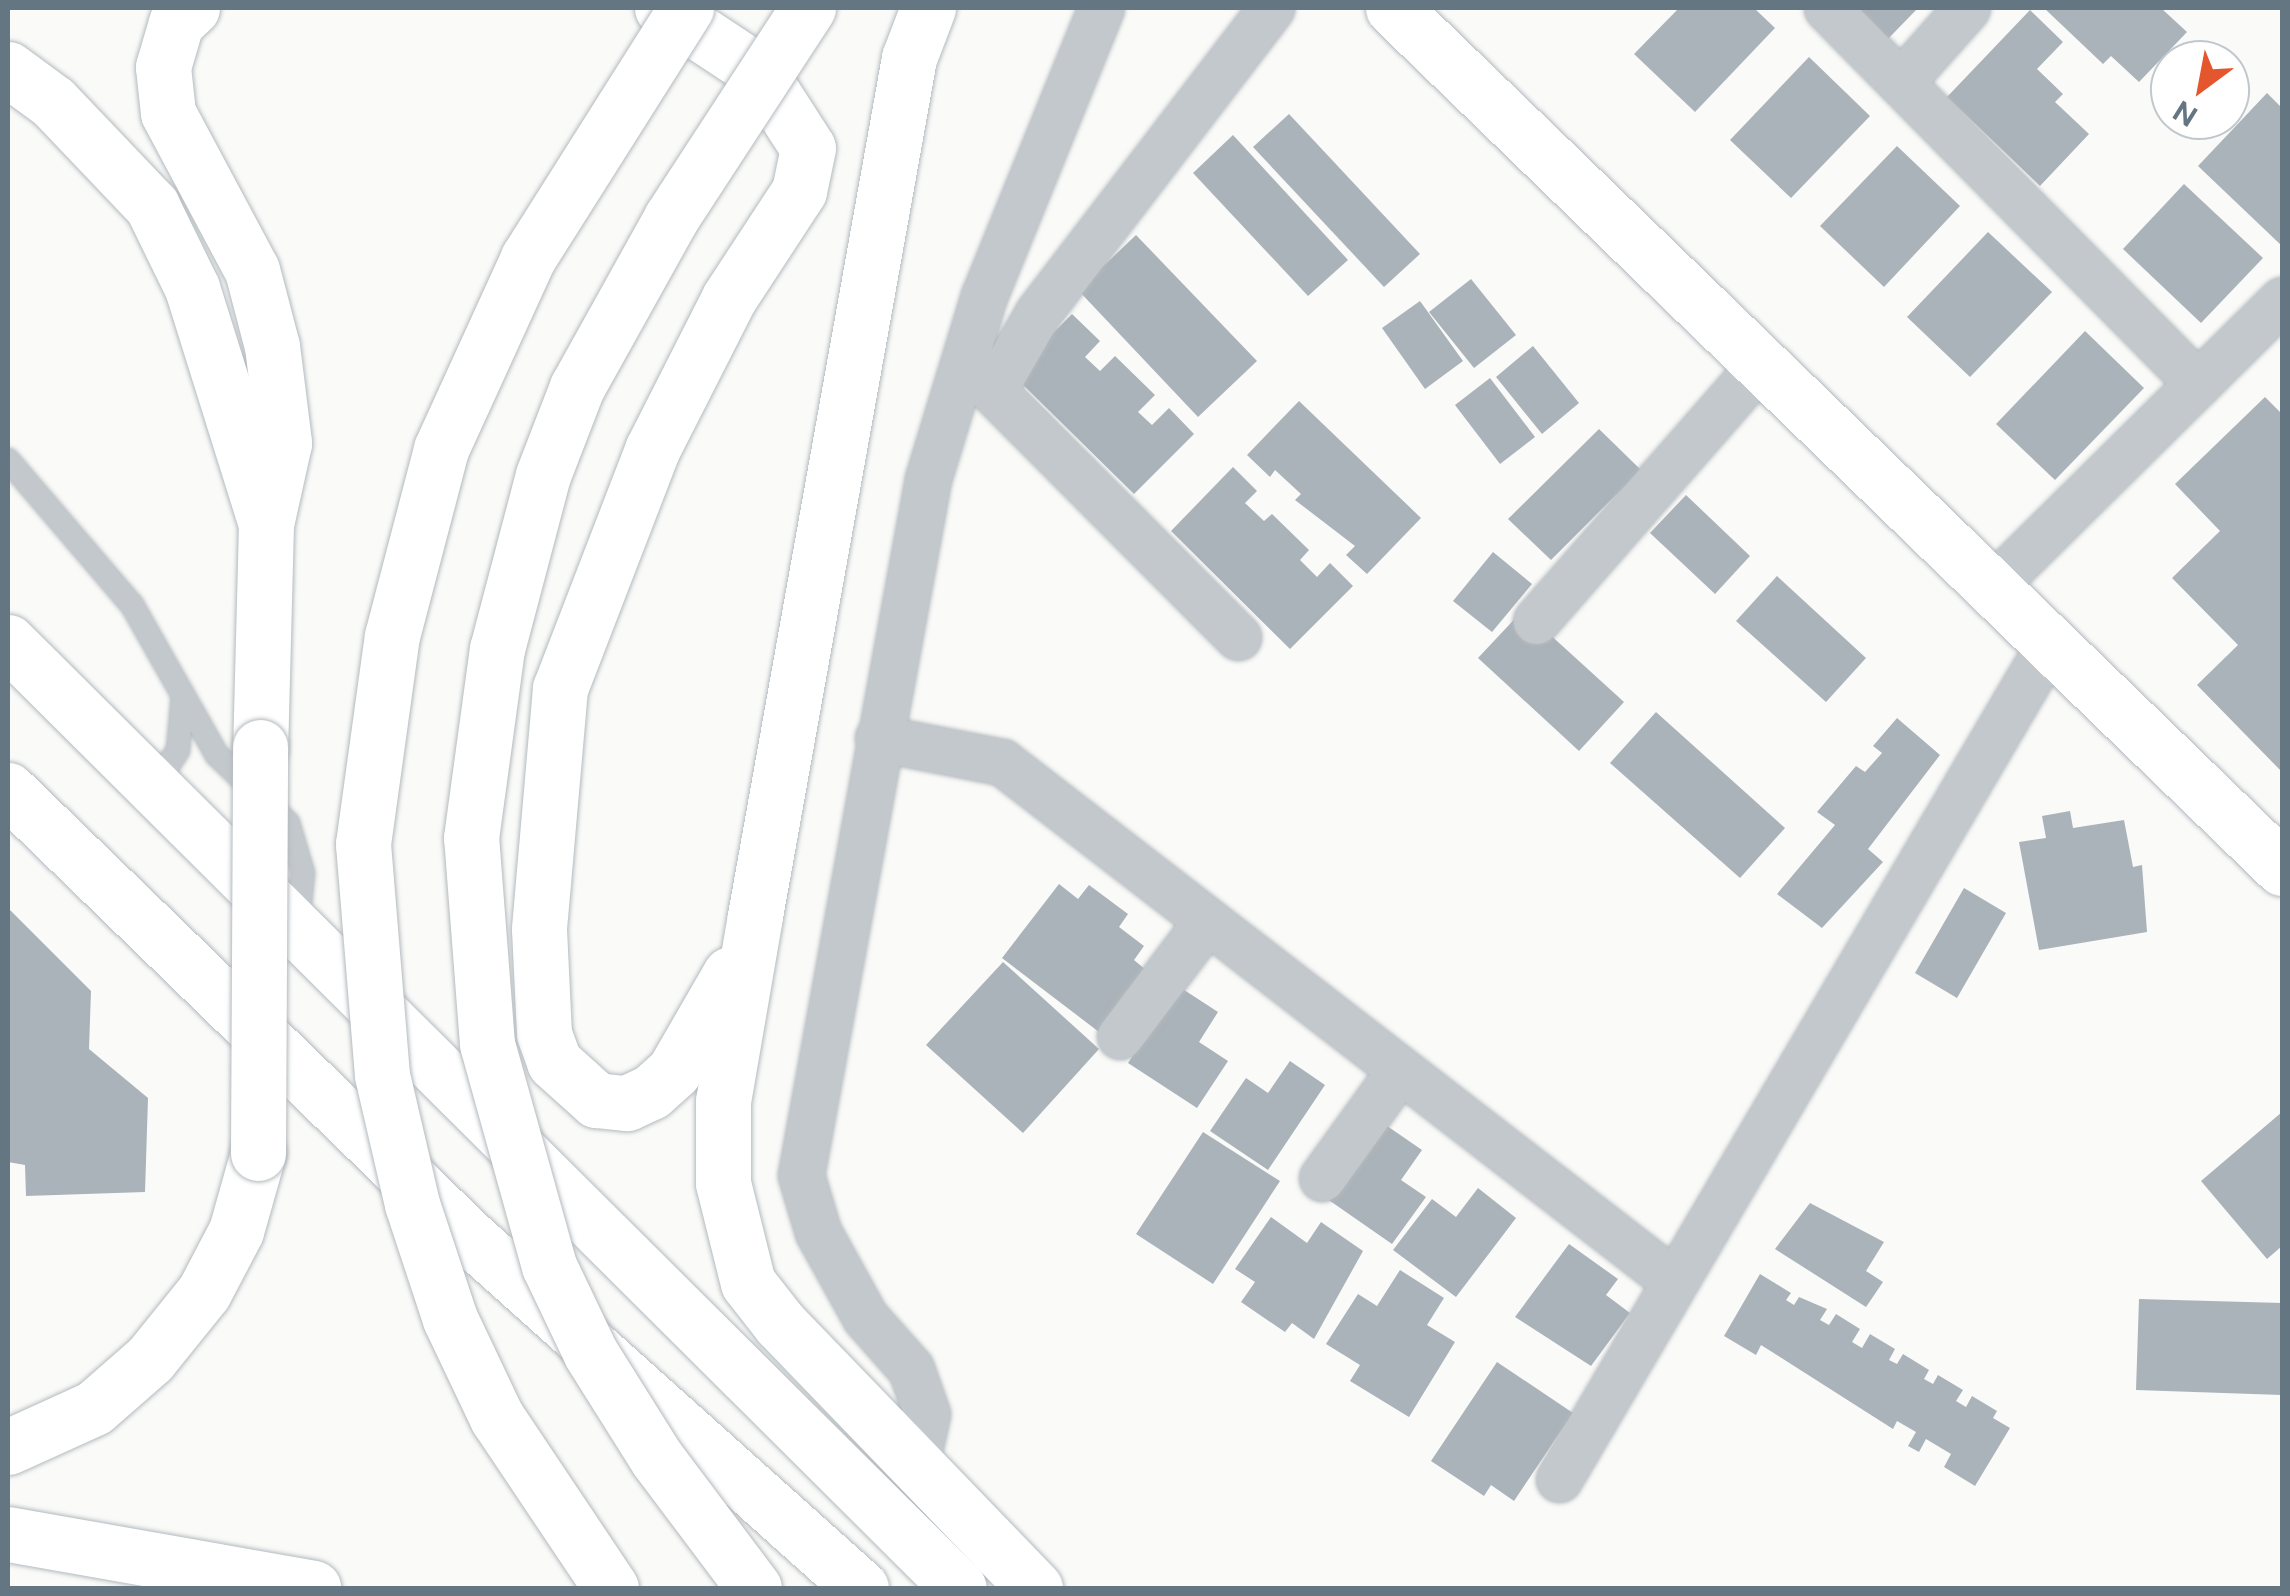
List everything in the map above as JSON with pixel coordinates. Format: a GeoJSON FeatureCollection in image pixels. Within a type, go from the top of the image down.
{"type":"FeatureCollection","features":[{"type":"Feature","properties":{"kind":"main road"},"geometry":{"type":"LineString","coordinates":[[8,1447],[94,1408],[150,1359],[204,1292],[236,1230],[258,1153],[260,747],[266,524],[284,444],[272,346],[252,270],[168,113],[163,68],[176,22],[192,8]]}},
{"type":"Feature","properties":{"kind":"main road"},"geometry":{"type":"LineString","coordinates":[[662,8],[760,72],[808,148],[799,190],[729,298],[652,450],[560,688],[539,930],[544,1034],[571,1083],[596,1100],[627,1103],[674,1072],[716,1009],[755,916]]}},
{"type":"Feature","properties":{"kind":"main road"},"geometry":{"type":"LineString","coordinates":[[611,1588],[497,1418],[450,1319],[412,1204],[382,1076],[364,844],[392,636],[441,449],[528,258],[686,8]]}},
{"type":"Feature","properties":{"kind":"main road"},"geometry":{"type":"LineString","coordinates":[[754,1588],[648,1444],[590,1352],[549,1266],[487,1044],[471,838],[497,649],[542,475],[577,387],[672,218],[808,8]]}},
{"type":"Feature","properties":{"kind":"main road"},"geometry":{"type":"LineString","coordinates":[[928,8],[909,58],[723,1101],[732,1238],[748,1283],[780,1324],[1035,1588]]}},
{"type":"Feature","properties":{"kind":"main road"},"geometry":{"type":"LineString","coordinates":[[1394,8],[2282,868]]}},
{"type":"Feature","properties":{"kind":"main road"},"geometry":{"type":"LineString","coordinates":[[8,70],[53,102],[152,206],[192,288],[266,524]]}},
{"type":"Feature","properties":{"kind":"main road"},"geometry":{"type":"LineString","coordinates":[[8,642],[959,1588]]}},
{"type":"Feature","properties":{"kind":"main road"},"geometry":{"type":"LineString","coordinates":[[8,790],[469,1237],[861,1588]]}},
{"type":"Feature","properties":{"kind":"main road"},"geometry":{"type":"LineString","coordinates":[[8,1534],[313,1588]]}},
{"type":"Feature","properties":{"kind":"street"},"geometry":{"type":"LineString","coordinates":[[916,1464],[927,1414],[912,1369],[865,1317],[818,1232],[801,1175],[928,479],[978,376],[1074,60],[1101,8]]}},
{"type":"Feature","properties":{"kind":"street"},"geometry":{"type":"LineString","coordinates":[[978,376],[1038,313],[1271,8]]}},
{"type":"Feature","properties":{"kind":"street"},"geometry":{"type":"LineString","coordinates":[[1827,8],[2198,384]]}},
{"type":"Feature","properties":{"kind":"street"},"geometry":{"type":"LineString","coordinates":[[1900,82],[1967,8]]}},
{"type":"Feature","properties":{"kind":"street"},"geometry":{"type":"LineString","coordinates":[[1992,587],[2282,300]]}},
{"type":"Feature","properties":{"kind":"street"},"geometry":{"type":"LineString","coordinates":[[1536,621],[1761,364]]}},
{"type":"Feature","properties":{"kind":"street"},"geometry":{"type":"LineString","coordinates":[[978,376],[1238,637]]}},
{"type":"Feature","properties":{"kind":"street"},"geometry":{"type":"LineString","coordinates":[[1559,1478],[2050,643]]}},
{"type":"Feature","properties":{"kind":"street"},"geometry":{"type":"LineString","coordinates":[[878,738],[1002,762],[1675,1282]]}},
{"type":"Feature","properties":{"kind":"street"},"geometry":{"type":"LineString","coordinates":[[1120,1036],[1206,921]]}},
{"type":"Feature","properties":{"kind":"street"},"geometry":{"type":"LineString","coordinates":[[1322,1178],[1400,1070]]}},
{"type":"Feature","properties":{"kind":"lane"},"geometry":{"type":"LineString","coordinates":[[8,460],[132,605],[217,755],[288,823],[303,873],[298,934]]}},
{"type":"Feature","properties":{"kind":"lane"},"geometry":{"type":"LineString","coordinates":[[153,789],[178,750],[183,691]]}},
{"type":"Feature","properties":{"kind":"building"},"geometry":{"type":"Polygon","coordinates":[[[1679,8],[1754,8],[1775,28],[1695,112],[1634,54],[1679,8]]]}},
{"type":"Feature","properties":{"kind":"building"},"geometry":{"type":"Polygon","coordinates":[[[1848,8],[1918,8],[1885,42],[1848,8]]]}},
{"type":"Feature","properties":{"kind":"building"},"geometry":{"type":"Polygon","coordinates":[[[2044,8],[2161,8],[2187,32],[2179,40],[2150,40],[2150,71],[2139,82],[2111,56],[2103,64],[2044,8]]]}},
{"type":"Feature","properties":{"kind":"building"},"geometry":{"type":"Polygon","coordinates":[[[2030,10],[2063,42],[2037,69],[2063,94],[2055,102],[2089,134],[2040,186],[1947,97],[2030,10]]]}},
{"type":"Feature","properties":{"kind":"building"},"geometry":{"type":"Polygon","coordinates":[[[1809,57],[1870,116],[1791,198],[1730,140],[1809,57]]]}},
{"type":"Feature","properties":{"kind":"building"},"geometry":{"type":"Polygon","coordinates":[[[2267,93],[2282,108],[2282,246],[2198,166],[2223,140],[2250,140],[2250,111],[2267,93]]]}},
{"type":"Feature","properties":{"kind":"building"},"geometry":{"type":"Polygon","coordinates":[[[1289,114],[1420,254],[1384,287],[1253,147],[1289,114]]]}},
{"type":"Feature","properties":{"kind":"building"},"geometry":{"type":"Polygon","coordinates":[[[1233,135],[1348,260],[1308,296],[1193,173],[1233,135]]]}},
{"type":"Feature","properties":{"kind":"building"},"geometry":{"type":"Polygon","coordinates":[[[1897,146],[1960,206],[1884,287],[1820,226],[1897,146]]]}},
{"type":"Feature","properties":{"kind":"building"},"geometry":{"type":"Polygon","coordinates":[[[2184,184],[2263,258],[2201,323],[2123,249],[2184,184]]]}},
{"type":"Feature","properties":{"kind":"building"},"geometry":{"type":"Polygon","coordinates":[[[1988,232],[2052,292],[1970,377],[1907,317],[1988,232]]]}},
{"type":"Feature","properties":{"kind":"building"},"geometry":{"type":"Polygon","coordinates":[[[1136,235],[1257,361],[1198,417],[1078,290],[1136,235]]]}},
{"type":"Feature","properties":{"kind":"building"},"geometry":{"type":"Polygon","coordinates":[[[1471,279],[1516,335],[1474,368],[1429,312],[1471,279]]]}},
{"type":"Feature","properties":{"kind":"building"},"geometry":{"type":"Polygon","coordinates":[[[1420,301],[1463,361],[1425,389],[1382,328],[1420,301]]]}},
{"type":"Feature","properties":{"kind":"building"},"geometry":{"type":"Polygon","coordinates":[[[1072,314],[1100,341],[1085,357],[1100,371],[1115,356],[1155,395],[1138,412],[1152,425],[1169,408],[1194,434],[1134,494],[1012,374],[1072,314]]]}},
{"type":"Feature","properties":{"kind":"building"},"geometry":{"type":"Polygon","coordinates":[[[2085,331],[2144,388],[2055,480],[1996,424],[2085,331]]]}},
{"type":"Feature","properties":{"kind":"building"},"geometry":{"type":"Polygon","coordinates":[[[1533,346],[1579,403],[1542,434],[1496,377],[1533,346]]]}},
{"type":"Feature","properties":{"kind":"building"},"geometry":{"type":"Polygon","coordinates":[[[1490,378],[1535,437],[1500,464],[1455,405],[1490,378]]]}},
{"type":"Feature","properties":{"kind":"building"},"geometry":{"type":"Polygon","coordinates":[[[2265,397],[2282,414],[2282,772],[2197,685],[2238,645],[2172,578],[2220,531],[2175,484],[2265,397]]]}},
{"type":"Feature","properties":{"kind":"building"},"geometry":{"type":"Polygon","coordinates":[[[1299,401],[1421,518],[1367,574],[1346,555],[1355,546],[1295,500],[1301,494],[1275,470],[1270,477],[1247,455],[1299,401]]]}},
{"type":"Feature","properties":{"kind":"building"},"geometry":{"type":"Polygon","coordinates":[[[1599,429],[1641,470],[1551,560],[1508,519],[1599,429]]]}},
{"type":"Feature","properties":{"kind":"building"},"geometry":{"type":"Polygon","coordinates":[[[1233,467],[1257,491],[1245,503],[1264,521],[1272,514],[1309,550],[1300,560],[1317,577],[1330,563],[1353,586],[1290,649],[1171,531],[1233,467]]]}},
{"type":"Feature","properties":{"kind":"building"},"geometry":{"type":"Polygon","coordinates":[[[1686,495],[1750,556],[1715,594],[1650,533],[1686,495]]]}},
{"type":"Feature","properties":{"kind":"building"},"geometry":{"type":"Polygon","coordinates":[[[1493,552],[1532,584],[1492,632],[1453,601],[1493,552]]]}},
{"type":"Feature","properties":{"kind":"building"},"geometry":{"type":"Polygon","coordinates":[[[1777,576],[1866,658],[1826,702],[1736,621],[1777,576]]]}},
{"type":"Feature","properties":{"kind":"building"},"geometry":{"type":"Polygon","coordinates":[[[1523,610],[1624,702],[1579,751],[1478,658],[1523,610]]]}},
{"type":"Feature","properties":{"kind":"building"},"geometry":{"type":"Polygon","coordinates":[[[1656,712],[1785,828],[1740,878],[1610,763],[1656,712]]]}},
{"type":"Feature","properties":{"kind":"building"},"geometry":{"type":"Polygon","coordinates":[[[1897,718],[1940,755],[1868,849],[1883,862],[1822,928],[1777,894],[1835,825],[1817,812],[1856,766],[1865,772],[1882,753],[1873,746],[1897,718]]]}},
{"type":"Feature","properties":{"kind":"building"},"geometry":{"type":"Polygon","coordinates":[[[2070,811],[2073,828],[2124,820],[2133,867],[2142,865],[2147,932],[2039,950],[2019,842],[2046,838],[2042,816],[2070,811]]]}},
{"type":"Feature","properties":{"kind":"building"},"geometry":{"type":"Polygon","coordinates":[[[1059,884],[1078,899],[1089,885],[1128,914],[1119,927],[1144,946],[1134,960],[1146,970],[1099,1032],[1002,958],[1059,884]]]}},
{"type":"Feature","properties":{"kind":"building"},"geometry":{"type":"Polygon","coordinates":[[[1964,888],[2006,913],[1957,998],[1915,973],[1964,888]]]}},
{"type":"Feature","properties":{"kind":"building"},"geometry":{"type":"Polygon","coordinates":[[[8,908],[91,991],[89,1049],[148,1098],[145,1192],[26,1196],[25,1165],[8,1162],[8,908]]]}},
{"type":"Feature","properties":{"kind":"building"},"geometry":{"type":"Polygon","coordinates":[[[1003,962],[1099,1049],[1023,1133],[926,1045],[1003,962]]]}},
{"type":"Feature","properties":{"kind":"building"},"geometry":{"type":"Polygon","coordinates":[[[1178,986],[1218,1012],[1199,1042],[1228,1061],[1197,1108],[1128,1063],[1178,986]]]}},
{"type":"Feature","properties":{"kind":"building"},"geometry":{"type":"Polygon","coordinates":[[[1290,1061],[1325,1085],[1268,1170],[1210,1131],[1246,1078],[1268,1093],[1290,1061]]]}},
{"type":"Feature","properties":{"kind":"building"},"geometry":{"type":"Polygon","coordinates":[[[2282,1112],[2282,1246],[2267,1259],[2201,1181],[2282,1112]]]}},
{"type":"Feature","properties":{"kind":"building"},"geometry":{"type":"Polygon","coordinates":[[[1377,1119],[1422,1150],[1401,1180],[1426,1197],[1392,1244],[1323,1196],[1377,1119]]]}},
{"type":"Feature","properties":{"kind":"building"},"geometry":{"type":"Polygon","coordinates":[[[1203,1132],[1280,1181],[1213,1284],[1136,1234],[1203,1132]]]}},
{"type":"Feature","properties":{"kind":"building"},"geometry":{"type":"Polygon","coordinates":[[[1478,1188],[1516,1218],[1456,1297],[1393,1250],[1432,1199],[1456,1217],[1478,1188]]]}},
{"type":"Feature","properties":{"kind":"building"},"geometry":{"type":"Polygon","coordinates":[[[1810,1203],[1884,1242],[1866,1271],[1883,1282],[1866,1307],[1775,1249],[1810,1203]]]}},
{"type":"Feature","properties":{"kind":"building"},"geometry":{"type":"Polygon","coordinates":[[[1271,1217],[1307,1243],[1321,1222],[1363,1251],[1314,1339],[1292,1323],[1285,1332],[1241,1302],[1255,1282],[1235,1269],[1271,1217]]]}},
{"type":"Feature","properties":{"kind":"building"},"geometry":{"type":"Polygon","coordinates":[[[1569,1244],[1618,1279],[1606,1295],[1630,1313],[1591,1366],[1515,1317],[1569,1244]]]}},
{"type":"Feature","properties":{"kind":"building"},"geometry":{"type":"Polygon","coordinates":[[[1400,1270],[1444,1298],[1427,1325],[1455,1342],[1409,1417],[1350,1381],[1360,1365],[1326,1344],[1358,1294],[1377,1306],[1400,1270]]]}},
{"type":"Feature","properties":{"kind":"building"},"geometry":{"type":"Polygon","coordinates":[[[1760,1274],[1791,1293],[1786,1300],[1794,1305],[1799,1297],[1827,1309],[1820,1320],[1829,1325],[1836,1314],[1860,1329],[1852,1342],[1862,1348],[1870,1334],[1895,1349],[1889,1360],[1897,1364],[1903,1354],[1929,1370],[1924,1379],[1933,1384],[1938,1375],[1963,1390],[1956,1401],[1966,1407],[1972,1396],[1997,1411],[1993,1418],[2010,1428],[1975,1486],[1944,1467],[1951,1454],[1926,1439],[1919,1452],[1908,1446],[1916,1432],[1897,1421],[1893,1429],[1761,1345],[1756,1355],[1724,1336],[1760,1274]]]}},
{"type":"Feature","properties":{"kind":"building"},"geometry":{"type":"Polygon","coordinates":[[[2139,1299],[2282,1303],[2282,1395],[2136,1390],[2139,1299]]]}},
{"type":"Feature","properties":{"kind":"building"},"geometry":{"type":"Polygon","coordinates":[[[1497,1362],[1573,1413],[1514,1501],[1491,1485],[1484,1496],[1431,1461],[1497,1362]]]}}]}
